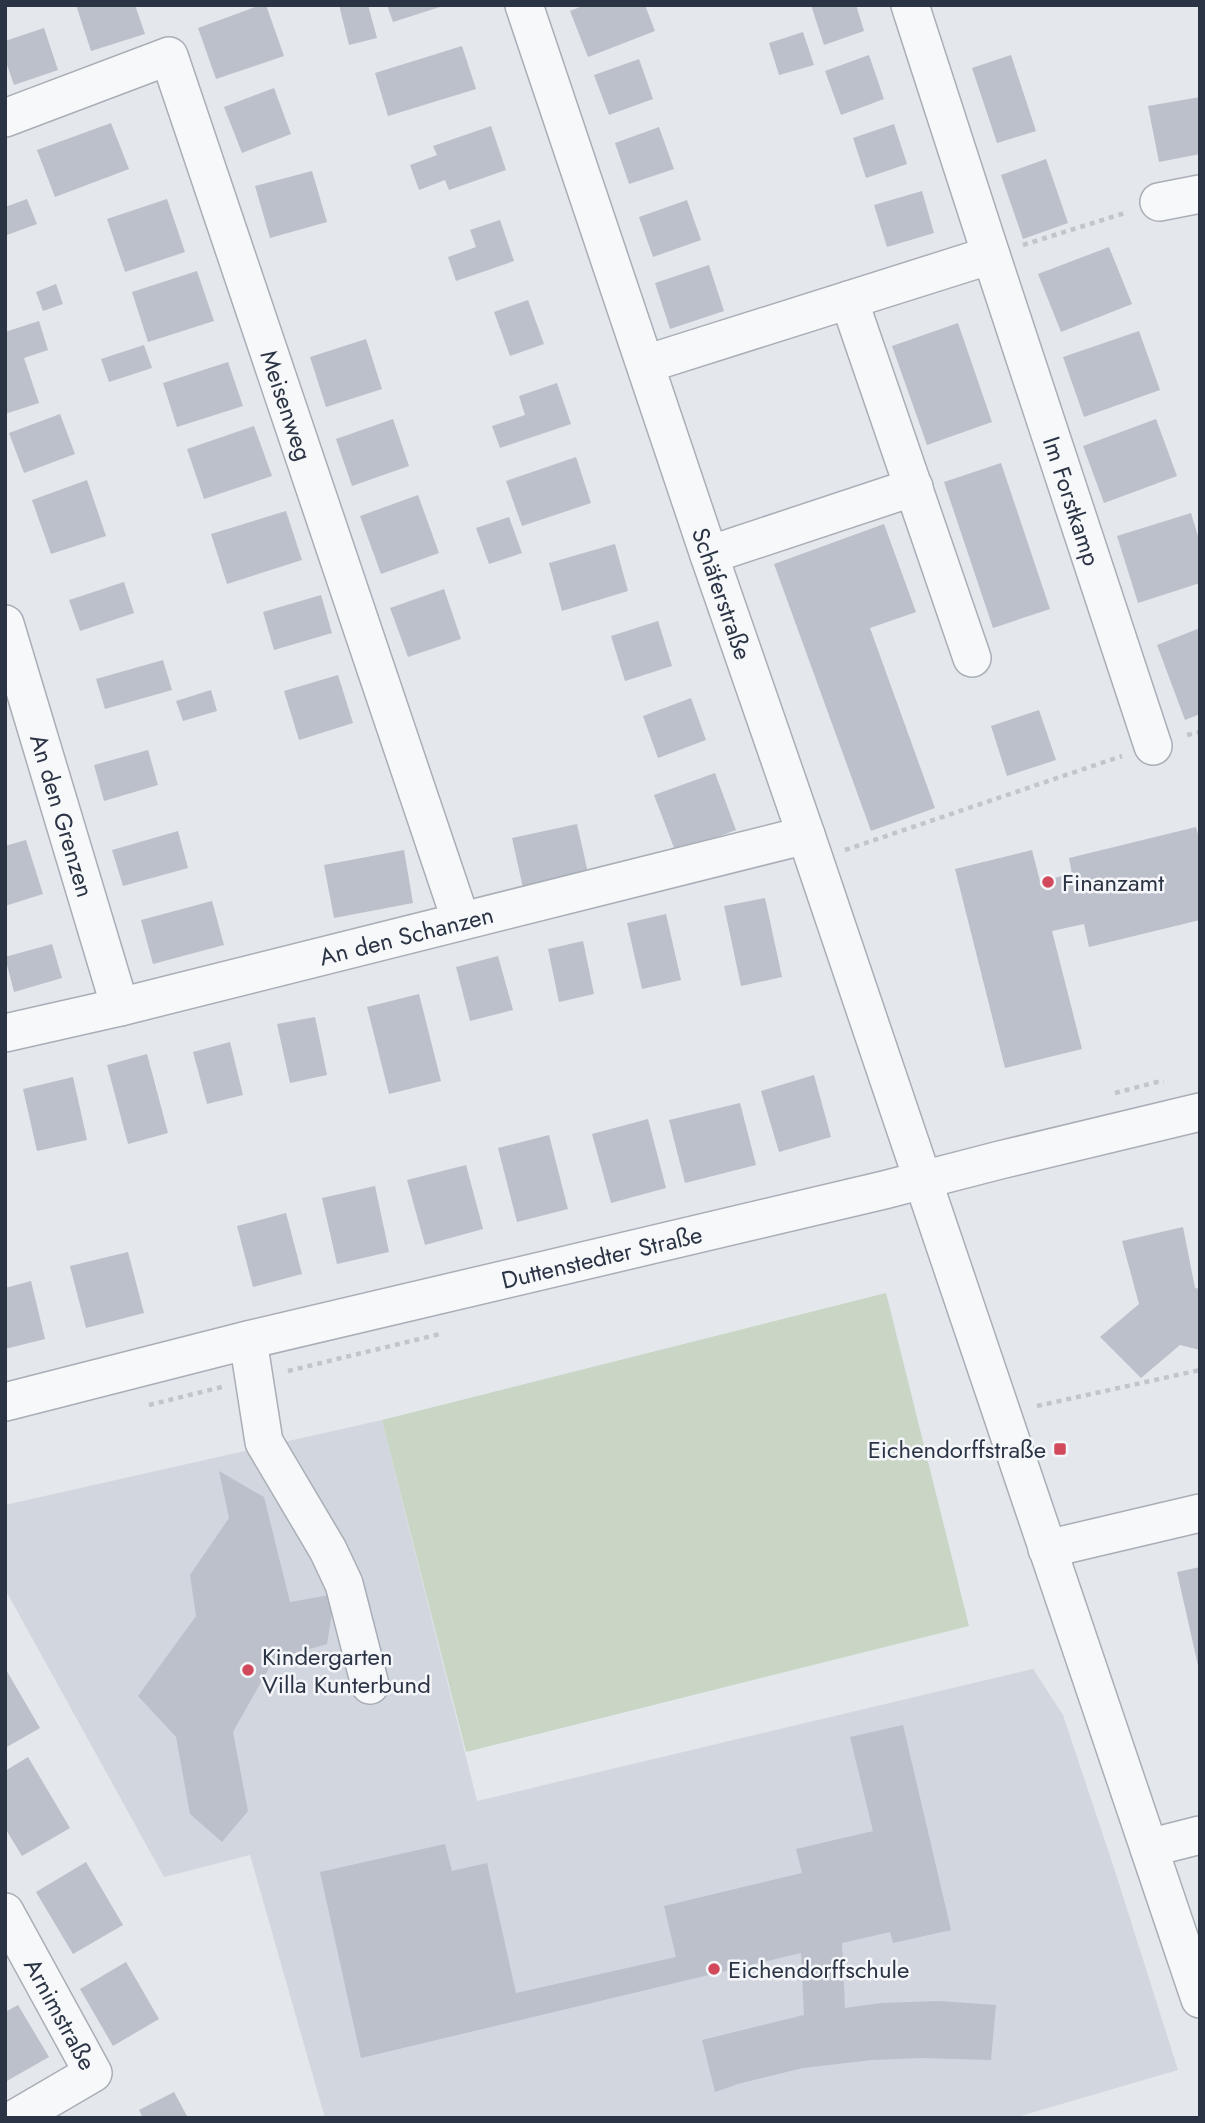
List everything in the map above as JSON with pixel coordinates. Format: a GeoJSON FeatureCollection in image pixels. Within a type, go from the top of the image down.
{"type":"FeatureCollection","features":[{"type":"Feature","properties":{"kind":"street","name":"Schäferstraße"},"geometry":{"type":"LineString","coordinates":[[524,5],[923,1180]]}},
{"type":"Feature","properties":{"kind":"street","name":"Im Forstkamp"},"geometry":{"type":"LineString","coordinates":[[910,5],[1153,746]]}},
{"type":"Feature","properties":{"kind":"street","name":"Meisenweg"},"geometry":{"type":"LineString","coordinates":[[5,118],[169,56],[461,920]]}},
{"type":"Feature","properties":{"kind":"street"},"geometry":{"type":"LineString","coordinates":[[1159,202],[1200,194]]}},
{"type":"Feature","properties":{"kind":"street"},"geometry":{"type":"LineString","coordinates":[[646,364],[991,255]]}},
{"type":"Feature","properties":{"kind":"street"},"geometry":{"type":"LineString","coordinates":[[849,300],[972,658]]}},
{"type":"Feature","properties":{"kind":"street"},"geometry":{"type":"LineString","coordinates":[[709,555],[914,487]]}},
{"type":"Feature","properties":{"kind":"street","name":"An den Grenzen"},"geometry":{"type":"LineString","coordinates":[[5,624],[120,1007]]}},
{"type":"Feature","properties":{"kind":"street","name":"An den Schanzen"},"geometry":{"type":"LineString","coordinates":[[5,1033],[120,1007],[461,920],[810,848]]}},
{"type":"Feature","properties":{"kind":"street","name":"Duttenstedter Straße"},"geometry":{"type":"LineString","coordinates":[[5,1402],[248,1340],[1200,1112]]}},
{"type":"Feature","properties":{"kind":"street"},"geometry":{"type":"LineString","coordinates":[[923,1180],[1200,1999]]}},
{"type":"Feature","properties":{"kind":"street"},"geometry":{"type":"LineString","coordinates":[[248,1340],[264,1442],[328,1550],[344,1584],[370,1685]]}},
{"type":"Feature","properties":{"kind":"street"},"geometry":{"type":"LineString","coordinates":[[1047,1549],[1200,1513]]}},
{"type":"Feature","properties":{"kind":"street"},"geometry":{"type":"LineString","coordinates":[[1149,1848],[1200,1835]]}},
{"type":"Feature","properties":{"kind":"street","name":"Arnimstraße"},"geometry":{"type":"LineString","coordinates":[[5,1912],[93,2073],[16,2118]]}},
{"type":"Feature","properties":{"kind":"path"},"geometry":{"type":"LineString","coordinates":[[991,255],[1159,202]]}},
{"type":"Feature","properties":{"kind":"path"},"geometry":{"type":"LineString","coordinates":[[810,848],[1153,746]]}},
{"type":"Feature","properties":{"kind":"path"},"geometry":{"type":"LineString","coordinates":[[1002,1415],[1200,1370]]}},
{"type":"Feature","properties":{"kind":"shaded area","name":"Eichendorffschule"},"geometry":{"type":"Polygon","coordinates":[[[382,1420],[477,1801],[1033,1669],[1063,1715],[1178,2070],[1013,2118],[325,2118],[250,1855],[164,1877],[5,1589],[5,1505],[382,1420]]]}},
{"type":"Feature","properties":{"kind":"green space"},"geometry":{"type":"Polygon","coordinates":[[[886,1293],[969,1626],[466,1752],[382,1420],[886,1293]]]}},
{"type":"Feature","properties":{"kind":"building"},"geometry":{"type":"Polygon","coordinates":[[[76,5],[135,5],[145,34],[91,51],[76,5]]]}},
{"type":"Feature","properties":{"kind":"building"},"geometry":{"type":"Polygon","coordinates":[[[266,5],[284,56],[216,79],[198,28],[266,5]]]}},
{"type":"Feature","properties":{"kind":"building"},"geometry":{"type":"Polygon","coordinates":[[[339,5],[368,5],[377,38],[349,45],[339,5]]]}},
{"type":"Feature","properties":{"kind":"building"},"geometry":{"type":"Polygon","coordinates":[[[387,5],[443,5],[443,6],[393,22],[387,5]]]}},
{"type":"Feature","properties":{"kind":"building"},"geometry":{"type":"Polygon","coordinates":[[[585,5],[645,5],[655,31],[588,57],[570,11],[585,5]]]}},
{"type":"Feature","properties":{"kind":"building"},"geometry":{"type":"Polygon","coordinates":[[[811,5],[856,5],[864,31],[824,45],[811,5]]]}},
{"type":"Feature","properties":{"kind":"building"},"geometry":{"type":"Polygon","coordinates":[[[44,28],[58,70],[14,85],[5,59],[5,41],[44,28]]]}},
{"type":"Feature","properties":{"kind":"building"},"geometry":{"type":"Polygon","coordinates":[[[803,32],[814,65],[779,75],[769,43],[803,32]]]}},
{"type":"Feature","properties":{"kind":"building"},"geometry":{"type":"Polygon","coordinates":[[[462,46],[476,89],[388,116],[375,73],[462,46]]]}},
{"type":"Feature","properties":{"kind":"building"},"geometry":{"type":"Polygon","coordinates":[[[869,55],[884,99],[841,115],[825,71],[869,55]]]}},
{"type":"Feature","properties":{"kind":"building"},"geometry":{"type":"Polygon","coordinates":[[[1011,55],[1036,131],[997,143],[972,68],[1011,55]]]}},
{"type":"Feature","properties":{"kind":"building"},"geometry":{"type":"Polygon","coordinates":[[[639,59],[653,99],[609,115],[594,75],[639,59]]]}},
{"type":"Feature","properties":{"kind":"building"},"geometry":{"type":"Polygon","coordinates":[[[274,88],[291,134],[242,153],[224,107],[274,88]]]}},
{"type":"Feature","properties":{"kind":"building"},"geometry":{"type":"Polygon","coordinates":[[[1200,97],[1200,154],[1159,162],[1148,106],[1200,97]]]}},
{"type":"Feature","properties":{"kind":"building"},"geometry":{"type":"Polygon","coordinates":[[[111,123],[129,169],[55,197],[37,150],[111,123]]]}},
{"type":"Feature","properties":{"kind":"building"},"geometry":{"type":"Polygon","coordinates":[[[894,124],[907,164],[866,178],[853,138],[894,124]]]}},
{"type":"Feature","properties":{"kind":"building"},"geometry":{"type":"Polygon","coordinates":[[[491,126],[506,170],[449,190],[445,180],[419,190],[410,165],[437,155],[433,146],[491,126]]]}},
{"type":"Feature","properties":{"kind":"building"},"geometry":{"type":"Polygon","coordinates":[[[659,127],[674,169],[629,184],[615,143],[659,127]]]}},
{"type":"Feature","properties":{"kind":"building"},"geometry":{"type":"Polygon","coordinates":[[[1046,159],[1068,223],[1023,239],[1001,175],[1046,159]]]}},
{"type":"Feature","properties":{"kind":"building"},"geometry":{"type":"Polygon","coordinates":[[[312,171],[327,222],[270,238],[255,186],[312,171]]]}},
{"type":"Feature","properties":{"kind":"building"},"geometry":{"type":"Polygon","coordinates":[[[922,191],[934,233],[887,247],[874,205],[922,191]]]}},
{"type":"Feature","properties":{"kind":"building"},"geometry":{"type":"Polygon","coordinates":[[[27,199],[37,224],[7,235],[5,207],[27,199]]]}},
{"type":"Feature","properties":{"kind":"building"},"geometry":{"type":"Polygon","coordinates":[[[167,199],[185,252],[125,272],[107,219],[167,199]]]}},
{"type":"Feature","properties":{"kind":"building"},"geometry":{"type":"Polygon","coordinates":[[[687,200],[701,240],[653,257],[639,217],[687,200]]]}},
{"type":"Feature","properties":{"kind":"building"},"geometry":{"type":"Polygon","coordinates":[[[500,220],[514,261],[456,281],[448,257],[476,247],[470,230],[500,220]]]}},
{"type":"Feature","properties":{"kind":"building"},"geometry":{"type":"Polygon","coordinates":[[[1109,247],[1132,304],[1061,332],[1038,274],[1109,247]]]}},
{"type":"Feature","properties":{"kind":"building"},"geometry":{"type":"Polygon","coordinates":[[[709,265],[724,311],[670,329],[655,283],[709,265]]]}},
{"type":"Feature","properties":{"kind":"building"},"geometry":{"type":"Polygon","coordinates":[[[197,271],[214,321],[148,342],[132,292],[197,271]]]}},
{"type":"Feature","properties":{"kind":"building"},"geometry":{"type":"Polygon","coordinates":[[[56,284],[63,304],[43,311],[36,292],[56,284]]]}},
{"type":"Feature","properties":{"kind":"building"},"geometry":{"type":"Polygon","coordinates":[[[528,300],[544,344],[510,356],[494,312],[528,300]]]}},
{"type":"Feature","properties":{"kind":"building"},"geometry":{"type":"Polygon","coordinates":[[[39,321],[48,350],[24,358],[39,403],[5,414],[5,332],[39,321]]]}},
{"type":"Feature","properties":{"kind":"building"},"geometry":{"type":"Polygon","coordinates":[[[958,323],[992,422],[927,445],[892,346],[958,323]]]}},
{"type":"Feature","properties":{"kind":"building"},"geometry":{"type":"Polygon","coordinates":[[[1139,331],[1160,390],[1084,417],[1063,357],[1139,331]]]}},
{"type":"Feature","properties":{"kind":"building"},"geometry":{"type":"Polygon","coordinates":[[[366,339],[382,389],[326,407],[310,357],[366,339]]]}},
{"type":"Feature","properties":{"kind":"building"},"geometry":{"type":"Polygon","coordinates":[[[144,345],[152,368],[109,382],[101,359],[144,345]]]}},
{"type":"Feature","properties":{"kind":"building"},"geometry":{"type":"Polygon","coordinates":[[[228,362],[243,406],[177,427],[163,383],[228,362]]]}},
{"type":"Feature","properties":{"kind":"building"},"geometry":{"type":"Polygon","coordinates":[[[557,383],[571,424],[500,448],[492,426],[525,415],[519,396],[557,383]]]}},
{"type":"Feature","properties":{"kind":"building"},"geometry":{"type":"Polygon","coordinates":[[[60,414],[75,454],[24,473],[9,433],[60,414]]]}},
{"type":"Feature","properties":{"kind":"building"},"geometry":{"type":"Polygon","coordinates":[[[393,419],[409,466],[352,486],[336,439],[393,419]]]}},
{"type":"Feature","properties":{"kind":"building"},"geometry":{"type":"Polygon","coordinates":[[[1156,419],[1177,476],[1104,503],[1083,446],[1156,419]]]}},
{"type":"Feature","properties":{"kind":"building"},"geometry":{"type":"Polygon","coordinates":[[[254,426],[272,476],[204,499],[187,449],[254,426]]]}},
{"type":"Feature","properties":{"kind":"building"},"geometry":{"type":"Polygon","coordinates":[[[576,457],[591,503],[522,526],[506,481],[576,457]]]}},
{"type":"Feature","properties":{"kind":"building"},"geometry":{"type":"Polygon","coordinates":[[[1001,463],[1050,609],[993,628],[944,482],[1001,463]]]}},
{"type":"Feature","properties":{"kind":"building"},"geometry":{"type":"Polygon","coordinates":[[[87,480],[106,536],[51,554],[32,500],[87,480]]]}},
{"type":"Feature","properties":{"kind":"building"},"geometry":{"type":"Polygon","coordinates":[[[418,495],[439,553],[381,574],[360,516],[418,495]]]}},
{"type":"Feature","properties":{"kind":"building"},"geometry":{"type":"Polygon","coordinates":[[[286,511],[302,560],[227,584],[211,534],[286,511]]]}},
{"type":"Feature","properties":{"kind":"building"},"geometry":{"type":"Polygon","coordinates":[[[1191,513],[1200,543],[1200,583],[1138,603],[1117,536],[1191,513]]]}},
{"type":"Feature","properties":{"kind":"building"},"geometry":{"type":"Polygon","coordinates":[[[509,517],[522,553],[489,564],[476,528],[509,517]]]}},
{"type":"Feature","properties":{"kind":"building"},"geometry":{"type":"Polygon","coordinates":[[[884,524],[916,612],[870,628],[935,808],[871,831],[774,564],[884,524]]]}},
{"type":"Feature","properties":{"kind":"building"},"geometry":{"type":"Polygon","coordinates":[[[615,544],[628,591],[562,611],[549,563],[615,544]]]}},
{"type":"Feature","properties":{"kind":"building"},"geometry":{"type":"Polygon","coordinates":[[[124,582],[134,613],[80,631],[69,600],[124,582]]]}},
{"type":"Feature","properties":{"kind":"building"},"geometry":{"type":"Polygon","coordinates":[[[444,589],[461,639],[408,657],[390,608],[444,589]]]}},
{"type":"Feature","properties":{"kind":"building"},"geometry":{"type":"Polygon","coordinates":[[[321,595],[332,633],[274,650],[263,612],[321,595]]]}},
{"type":"Feature","properties":{"kind":"building"},"geometry":{"type":"Polygon","coordinates":[[[658,621],[672,666],[625,681],[611,636],[658,621]]]}},
{"type":"Feature","properties":{"kind":"building"},"geometry":{"type":"Polygon","coordinates":[[[1200,628],[1200,714],[1185,720],[1157,645],[1200,628]]]}},
{"type":"Feature","properties":{"kind":"building"},"geometry":{"type":"Polygon","coordinates":[[[163,660],[172,690],[105,709],[96,679],[163,660]]]}},
{"type":"Feature","properties":{"kind":"building"},"geometry":{"type":"Polygon","coordinates":[[[338,675],[353,723],[299,740],[284,691],[338,675]]]}},
{"type":"Feature","properties":{"kind":"building"},"geometry":{"type":"Polygon","coordinates":[[[211,690],[217,711],[183,721],[176,701],[211,690]]]}},
{"type":"Feature","properties":{"kind":"building"},"geometry":{"type":"Polygon","coordinates":[[[691,698],[706,740],[658,758],[643,716],[691,698]]]}},
{"type":"Feature","properties":{"kind":"building"},"geometry":{"type":"Polygon","coordinates":[[[1039,710],[1056,760],[1007,776],[991,726],[1039,710]]]}},
{"type":"Feature","properties":{"kind":"building"},"geometry":{"type":"Polygon","coordinates":[[[148,750],[158,785],[104,801],[94,765],[148,750]]]}},
{"type":"Feature","properties":{"kind":"building"},"geometry":{"type":"Polygon","coordinates":[[[715,773],[736,830],[676,853],[654,795],[715,773]]]}},
{"type":"Feature","properties":{"kind":"building"},"geometry":{"type":"Polygon","coordinates":[[[577,824],[588,873],[523,888],[512,838],[577,824]]]}},
{"type":"Feature","properties":{"kind":"building"},"geometry":{"type":"Polygon","coordinates":[[[1196,827],[1200,842],[1200,920],[1089,947],[1084,924],[1052,931],[1082,1049],[1005,1068],[955,869],[1032,850],[1040,881],[1072,874],[1069,858],[1196,827]]]}},
{"type":"Feature","properties":{"kind":"building"},"geometry":{"type":"Polygon","coordinates":[[[178,831],[188,868],[123,886],[112,850],[178,831]]]}},
{"type":"Feature","properties":{"kind":"building"},"geometry":{"type":"Polygon","coordinates":[[[26,840],[43,894],[5,906],[5,846],[26,840]]]}},
{"type":"Feature","properties":{"kind":"building"},"geometry":{"type":"Polygon","coordinates":[[[404,850],[413,903],[334,918],[324,865],[404,850]]]}},
{"type":"Feature","properties":{"kind":"building"},"geometry":{"type":"Polygon","coordinates":[[[765,898],[782,977],[741,986],[724,906],[765,898]]]}},
{"type":"Feature","properties":{"kind":"building"},"geometry":{"type":"Polygon","coordinates":[[[212,901],[224,945],[153,964],[141,920],[212,901]]]}},
{"type":"Feature","properties":{"kind":"building"},"geometry":{"type":"Polygon","coordinates":[[[666,914],[681,980],[642,989],[627,923],[666,914]]]}},
{"type":"Feature","properties":{"kind":"building"},"geometry":{"type":"Polygon","coordinates":[[[583,941],[594,994],[559,1002],[548,949],[583,941]]]}},
{"type":"Feature","properties":{"kind":"building"},"geometry":{"type":"Polygon","coordinates":[[[52,944],[62,978],[14,992],[5,957],[52,944]]]}},
{"type":"Feature","properties":{"kind":"building"},"geometry":{"type":"Polygon","coordinates":[[[498,956],[513,1010],[470,1021],[456,967],[498,956]]]}},
{"type":"Feature","properties":{"kind":"building"},"geometry":{"type":"Polygon","coordinates":[[[419,994],[441,1081],[389,1094],[367,1007],[419,994]]]}},
{"type":"Feature","properties":{"kind":"building"},"geometry":{"type":"Polygon","coordinates":[[[315,1017],[327,1075],[290,1083],[277,1024],[315,1017]]]}},
{"type":"Feature","properties":{"kind":"building"},"geometry":{"type":"Polygon","coordinates":[[[230,1042],[243,1095],[207,1104],[193,1052],[230,1042]]]}},
{"type":"Feature","properties":{"kind":"building"},"geometry":{"type":"Polygon","coordinates":[[[147,1054],[168,1133],[128,1144],[107,1065],[147,1054]]]}},
{"type":"Feature","properties":{"kind":"building"},"geometry":{"type":"Polygon","coordinates":[[[814,1075],[831,1137],[779,1152],[761,1091],[814,1075]]]}},
{"type":"Feature","properties":{"kind":"building"},"geometry":{"type":"Polygon","coordinates":[[[73,1077],[87,1140],[37,1151],[23,1089],[73,1077]]]}},
{"type":"Feature","properties":{"kind":"building"},"geometry":{"type":"Polygon","coordinates":[[[740,1103],[756,1165],[685,1183],[669,1120],[740,1103]]]}},
{"type":"Feature","properties":{"kind":"building"},"geometry":{"type":"Polygon","coordinates":[[[648,1119],[666,1188],[611,1203],[592,1134],[648,1119]]]}},
{"type":"Feature","properties":{"kind":"building"},"geometry":{"type":"Polygon","coordinates":[[[549,1135],[568,1209],[517,1222],[498,1148],[549,1135]]]}},
{"type":"Feature","properties":{"kind":"building"},"geometry":{"type":"Polygon","coordinates":[[[466,1165],[483,1229],[425,1245],[407,1180],[466,1165]]]}},
{"type":"Feature","properties":{"kind":"building"},"geometry":{"type":"Polygon","coordinates":[[[375,1186],[389,1252],[337,1264],[322,1198],[375,1186]]]}},
{"type":"Feature","properties":{"kind":"building"},"geometry":{"type":"Polygon","coordinates":[[[286,1213],[302,1274],[253,1287],[237,1226],[286,1213]]]}},
{"type":"Feature","properties":{"kind":"building"},"geometry":{"type":"Polygon","coordinates":[[[1183,1227],[1195,1288],[1200,1289],[1200,1350],[1180,1345],[1141,1378],[1100,1337],[1139,1304],[1122,1241],[1183,1227]]]}},
{"type":"Feature","properties":{"kind":"building"},"geometry":{"type":"Polygon","coordinates":[[[128,1252],[144,1313],[86,1328],[70,1266],[128,1252]]]}},
{"type":"Feature","properties":{"kind":"building"},"geometry":{"type":"Polygon","coordinates":[[[31,1281],[45,1339],[5,1349],[5,1288],[31,1281]]]}},
{"type":"Feature","properties":{"kind":"building"},"geometry":{"type":"Polygon","coordinates":[[[219,1471],[264,1497],[290,1602],[335,1594],[327,1644],[274,1659],[233,1732],[248,1811],[222,1842],[190,1814],[176,1737],[138,1696],[196,1616],[190,1575],[229,1518],[219,1471]]]}},
{"type":"Feature","properties":{"kind":"building"},"geometry":{"type":"Polygon","coordinates":[[[1200,1567],[1200,1670],[1199,1670],[1177,1572],[1200,1567]]]}},
{"type":"Feature","properties":{"kind":"building"},"geometry":{"type":"Polygon","coordinates":[[[5,1668],[40,1728],[5,1748],[5,1668]]]}},
{"type":"Feature","properties":{"kind":"building"},"geometry":{"type":"Polygon","coordinates":[[[903,1725],[951,1930],[893,1943],[890,1932],[842,1943],[845,2008],[881,2003],[939,2001],[996,2005],[991,2060],[872,2060],[803,2068],[715,2092],[702,2040],[804,2015],[801,1953],[361,2058],[320,1872],[445,1844],[452,1871],[487,1863],[516,1993],[676,1957],[664,1906],[802,1873],[796,1849],[873,1831],[850,1737],[903,1725]]]}},
{"type":"Feature","properties":{"kind":"building"},"geometry":{"type":"Polygon","coordinates":[[[28,1757],[70,1828],[22,1856],[5,1828],[5,1771],[28,1757]]]}},
{"type":"Feature","properties":{"kind":"building"},"geometry":{"type":"Polygon","coordinates":[[[86,1862],[123,1925],[73,1954],[36,1892],[86,1862]]]}},
{"type":"Feature","properties":{"kind":"building"},"geometry":{"type":"Polygon","coordinates":[[[126,1962],[159,2019],[113,2046],[80,1989],[126,1962]]]}},
{"type":"Feature","properties":{"kind":"building"},"geometry":{"type":"Polygon","coordinates":[[[18,2005],[49,2057],[5,2082],[5,2012],[18,2005]]]}},
{"type":"Feature","properties":{"kind":"building"},"geometry":{"type":"Polygon","coordinates":[[[174,2092],[188,2118],[143,2118],[139,2110],[174,2092]]]}},
{"type":"Feature","properties":{"kind":"place","name":"Finanzamt"},"geometry":{"type":"Point","coordinates":[1048,882]}},
{"type":"Feature","properties":{"kind":"place","name":"Eichendorffstraße"},"geometry":{"type":"Point","coordinates":[1060,1449]}},
{"type":"Feature","properties":{"kind":"place","name":"Kindergarten Villa Kunterbund"},"geometry":{"type":"Point","coordinates":[248,1670]}},
{"type":"Feature","properties":{"kind":"place","name":"Eichendorffschule"},"geometry":{"type":"Point","coordinates":[714,1969]}}]}
